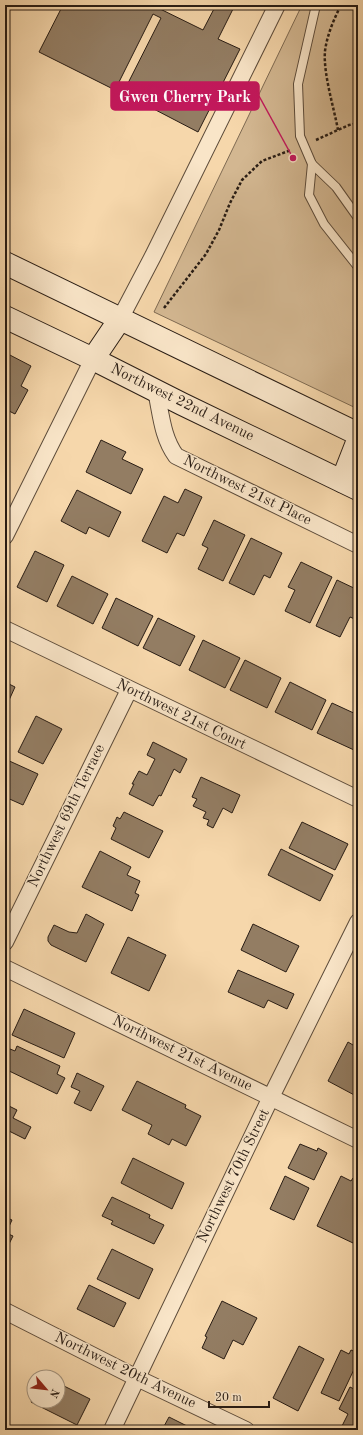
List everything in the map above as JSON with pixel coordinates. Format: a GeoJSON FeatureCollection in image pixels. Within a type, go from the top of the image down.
{"type":"FeatureCollection","features":[{"type":"Feature","properties":{"kind":"main road"},"geometry":{"type":"LineString","coordinates":[[5,263],[358,434]]}},
{"type":"Feature","properties":{"kind":"main road","name":"Northwest 22nd Avenue"},"geometry":{"type":"LineString","coordinates":[[5,317],[350,485]]}},
{"type":"Feature","properties":{"kind":"main road"},"geometry":{"type":"LineString","coordinates":[[93,359],[120,319]]}},
{"type":"Feature","properties":{"kind":"main road"},"geometry":{"type":"LineString","coordinates":[[350,485],[358,440]]}},
{"type":"Feature","properties":{"kind":"street"},"geometry":{"type":"LineString","coordinates":[[120,319],[160,242],[277,5]]}},
{"type":"Feature","properties":{"kind":"street"},"geometry":{"type":"LineString","coordinates":[[5,536],[93,359]]}},
{"type":"Feature","properties":{"kind":"street","name":"Northwest 21st Place"},"geometry":{"type":"LineString","coordinates":[[156,391],[165,435],[170,448],[176,456],[358,545]]}},
{"type":"Feature","properties":{"kind":"street","name":"Northwest 21st Court"},"geometry":{"type":"LineString","coordinates":[[5,629],[358,799]]}},
{"type":"Feature","properties":{"kind":"street","name":"Northwest 69th Terrace"},"geometry":{"type":"LineString","coordinates":[[5,942],[129,690]]}},
{"type":"Feature","properties":{"kind":"street","name":"Northwest 70th Street"},"geometry":{"type":"LineString","coordinates":[[112,1430],[358,922]]}},
{"type":"Feature","properties":{"kind":"street","name":"Northwest 21st Avenue"},"geometry":{"type":"LineString","coordinates":[[5,968],[358,1140]]}},
{"type":"Feature","properties":{"kind":"street","name":"Northwest 20th Avenue"},"geometry":{"type":"LineString","coordinates":[[5,1311],[137,1378],[246,1430]]}},
{"type":"Feature","properties":{"kind":"lane"},"geometry":{"type":"LineString","coordinates":[[316,5],[298,84],[300,136],[312,164],[336,187],[358,218]]}},
{"type":"Feature","properties":{"kind":"lane"},"geometry":{"type":"LineString","coordinates":[[312,164],[308,195],[324,224],[358,267]]}},
{"type":"Feature","properties":{"kind":"path"},"geometry":{"type":"LineString","coordinates":[[338,130],[327,76],[325,52],[334,18],[341,5]]}},
{"type":"Feature","properties":{"kind":"path"},"geometry":{"type":"LineString","coordinates":[[164,308],[206,254],[242,180],[262,161],[285,153],[349,125],[358,123]]}},
{"type":"Feature","properties":{"kind":"shaded area"},"geometry":{"type":"Polygon","coordinates":[[[302,5],[358,5],[358,409],[154,312],[302,5]]]}},
{"type":"Feature","properties":{"kind":"building"},"geometry":{"type":"Polygon","coordinates":[[[63,5],[152,5],[203,30],[216,5],[235,5],[218,39],[240,49],[198,132],[123,93],[161,18],[153,14],[115,90],[39,52],[63,5]]]}},
{"type":"Feature","properties":{"kind":"building"},"geometry":{"type":"Polygon","coordinates":[[[6,353],[31,366],[21,386],[28,390],[15,414],[5,409],[6,353]]]}},
{"type":"Feature","properties":{"kind":"building"},"geometry":{"type":"Polygon","coordinates":[[[101,440],[126,452],[122,459],[143,469],[131,494],[86,472],[101,440]]]}},
{"type":"Feature","properties":{"kind":"building"},"geometry":{"type":"Polygon","coordinates":[[[185,489],[202,497],[184,536],[177,533],[167,553],[142,541],[164,496],[178,503],[185,489]]]}},
{"type":"Feature","properties":{"kind":"building"},"geometry":{"type":"Polygon","coordinates":[[[77,490],[121,512],[109,537],[89,527],[86,534],[61,521],[77,490]]]}},
{"type":"Feature","properties":{"kind":"building"},"geometry":{"type":"Polygon","coordinates":[[[214,520],[245,535],[223,581],[198,569],[208,548],[202,545],[214,520]]]}},
{"type":"Feature","properties":{"kind":"building"},"geometry":{"type":"Polygon","coordinates":[[[251,538],[282,553],[270,578],[264,575],[254,595],[229,583],[251,538]]]}},
{"type":"Feature","properties":{"kind":"building"},"geometry":{"type":"Polygon","coordinates":[[[35,551],[64,565],[47,602],[17,587],[35,551]]]}},
{"type":"Feature","properties":{"kind":"building"},"geometry":{"type":"Polygon","coordinates":[[[301,562],[332,577],[310,623],[285,611],[295,590],[288,587],[301,562]]]}},
{"type":"Feature","properties":{"kind":"building"},"geometry":{"type":"Polygon","coordinates":[[[72,576],[108,594],[93,624],[57,606],[72,576]]]}},
{"type":"Feature","properties":{"kind":"building"},"geometry":{"type":"Polygon","coordinates":[[[337,580],[358,590],[358,618],[357,620],[350,617],[340,637],[316,626],[337,580]]]}},
{"type":"Feature","properties":{"kind":"building"},"geometry":{"type":"Polygon","coordinates":[[[116,598],[153,616],[138,646],[102,628],[116,598]]]}},
{"type":"Feature","properties":{"kind":"building"},"geometry":{"type":"Polygon","coordinates":[[[158,618],[195,636],[180,666],[143,648],[158,618]]]}},
{"type":"Feature","properties":{"kind":"building"},"geometry":{"type":"Polygon","coordinates":[[[203,640],[240,658],[225,688],[189,670],[203,640]]]}},
{"type":"Feature","properties":{"kind":"building"},"geometry":{"type":"Polygon","coordinates":[[[245,660],[281,678],[267,708],[230,690],[245,660]]]}},
{"type":"Feature","properties":{"kind":"building"},"geometry":{"type":"Polygon","coordinates":[[[5,682],[15,687],[5,709],[5,682]]]}},
{"type":"Feature","properties":{"kind":"building"},"geometry":{"type":"Polygon","coordinates":[[[290,682],[326,700],[312,730],[275,712],[290,682]]]}},
{"type":"Feature","properties":{"kind":"building"},"geometry":{"type":"Polygon","coordinates":[[[332,703],[358,715],[358,741],[354,750],[317,733],[332,703]]]}},
{"type":"Feature","properties":{"kind":"building"},"geometry":{"type":"Polygon","coordinates":[[[36,716],[62,729],[43,764],[18,752],[36,716]]]}},
{"type":"Feature","properties":{"kind":"building"},"geometry":{"type":"Polygon","coordinates":[[[153,742],[187,759],[180,773],[174,769],[161,796],[159,795],[153,806],[129,794],[134,784],[132,784],[139,771],[147,775],[155,759],[147,755],[153,742]]]}},
{"type":"Feature","properties":{"kind":"building"},"geometry":{"type":"Polygon","coordinates":[[[5,759],[38,774],[23,805],[5,797],[5,759]]]}},
{"type":"Feature","properties":{"kind":"building"},"geometry":{"type":"Polygon","coordinates":[[[201,777],[240,795],[232,813],[223,808],[213,828],[207,825],[209,820],[203,818],[206,812],[193,806],[197,799],[192,797],[201,777]]]}},
{"type":"Feature","properties":{"kind":"building"},"geometry":{"type":"Polygon","coordinates":[[[124,812],[163,831],[149,858],[111,839],[116,828],[113,826],[117,817],[120,819],[124,812]]]}},
{"type":"Feature","properties":{"kind":"building"},"geometry":{"type":"Polygon","coordinates":[[[302,822],[348,844],[335,870],[289,848],[302,822]]]}},
{"type":"Feature","properties":{"kind":"building"},"geometry":{"type":"Polygon","coordinates":[[[281,849],[333,875],[320,901],[268,875],[281,849]]]}},
{"type":"Feature","properties":{"kind":"building"},"geometry":{"type":"Polygon","coordinates":[[[100,851],[131,867],[127,875],[140,881],[135,893],[139,895],[132,911],[82,887],[100,851]]]}},
{"type":"Feature","properties":{"kind":"building"},"geometry":{"type":"Polygon","coordinates":[[[86,914],[104,924],[86,962],[51,945],[48,941],[48,937],[54,925],[69,932],[77,933],[86,914]]]}},
{"type":"Feature","properties":{"kind":"building"},"geometry":{"type":"Polygon","coordinates":[[[253,924],[299,946],[286,972],[241,950],[253,924]]]}},
{"type":"Feature","properties":{"kind":"building"},"geometry":{"type":"Polygon","coordinates":[[[128,937],[166,955],[149,991],[111,973],[128,937]]]}},
{"type":"Feature","properties":{"kind":"building"},"geometry":{"type":"Polygon","coordinates":[[[238,970],[294,994],[287,1009],[268,1000],[264,1008],[228,992],[238,970]]]}},
{"type":"Feature","properties":{"kind":"building"},"geometry":{"type":"Polygon","coordinates":[[[24,1009],[75,1033],[64,1058],[12,1035],[24,1009]]]}},
{"type":"Feature","properties":{"kind":"building"},"geometry":{"type":"Polygon","coordinates":[[[348,1042],[358,1048],[358,1097],[328,1081],[348,1042]]]}},
{"type":"Feature","properties":{"kind":"building"},"geometry":{"type":"Polygon","coordinates":[[[17,1046],[60,1066],[57,1074],[65,1078],[57,1094],[5,1069],[5,1047],[15,1051],[17,1046]]]}},
{"type":"Feature","properties":{"kind":"building"},"geometry":{"type":"Polygon","coordinates":[[[77,1073],[104,1086],[91,1111],[74,1103],[80,1091],[71,1087],[77,1073]]]}},
{"type":"Feature","properties":{"kind":"building"},"geometry":{"type":"Polygon","coordinates":[[[137,1081],[186,1105],[185,1108],[201,1116],[186,1146],[172,1139],[169,1145],[148,1134],[152,1125],[122,1110],[137,1081]]]}},
{"type":"Feature","properties":{"kind":"building"},"geometry":{"type":"Polygon","coordinates":[[[5,1104],[17,1110],[13,1118],[31,1127],[25,1139],[5,1129],[5,1104]]]}},
{"type":"Feature","properties":{"kind":"building"},"geometry":{"type":"Polygon","coordinates":[[[300,1144],[317,1151],[318,1148],[327,1153],[314,1180],[288,1168],[300,1144]]]}},
{"type":"Feature","properties":{"kind":"building"},"geometry":{"type":"Polygon","coordinates":[[[133,1158],[184,1183],[172,1209],[121,1183],[133,1158]]]}},
{"type":"Feature","properties":{"kind":"building"},"geometry":{"type":"Polygon","coordinates":[[[285,1176],[309,1188],[294,1220],[270,1209],[285,1176]]]}},
{"type":"Feature","properties":{"kind":"building"},"geometry":{"type":"Polygon","coordinates":[[[341,1176],[351,1181],[353,1178],[358,1181],[358,1206],[356,1210],[358,1211],[358,1233],[353,1243],[317,1226],[341,1176]]]}},
{"type":"Feature","properties":{"kind":"building"},"geometry":{"type":"Polygon","coordinates":[[[112,1197],[150,1215],[149,1218],[164,1225],[154,1244],[111,1224],[113,1221],[102,1216],[112,1197]]]}},
{"type":"Feature","properties":{"kind":"building"},"geometry":{"type":"Polygon","coordinates":[[[5,1217],[12,1220],[6,1233],[13,1236],[5,1252],[5,1217]]]}},
{"type":"Feature","properties":{"kind":"building"},"geometry":{"type":"Polygon","coordinates":[[[112,1249],[153,1269],[139,1299],[97,1279],[112,1249]]]}},
{"type":"Feature","properties":{"kind":"building"},"geometry":{"type":"Polygon","coordinates":[[[89,1285],[126,1303],[114,1327],[77,1309],[89,1285]]]}},
{"type":"Feature","properties":{"kind":"building"},"geometry":{"type":"Polygon","coordinates":[[[222,1301],[257,1318],[243,1345],[233,1340],[224,1359],[202,1348],[207,1337],[205,1336],[222,1301]]]}},
{"type":"Feature","properties":{"kind":"building"},"geometry":{"type":"Polygon","coordinates":[[[299,1346],[324,1359],[298,1411],[273,1398],[299,1346]]]}},
{"type":"Feature","properties":{"kind":"building"},"geometry":{"type":"Polygon","coordinates":[[[341,1350],[349,1354],[351,1350],[358,1353],[358,1361],[339,1401],[321,1393],[341,1350]]]}},
{"type":"Feature","properties":{"kind":"building"},"geometry":{"type":"Polygon","coordinates":[[[66,1387],[90,1399],[77,1425],[45,1409],[66,1409],[66,1387]]]}},
{"type":"Feature","properties":{"kind":"building"},"geometry":{"type":"Polygon","coordinates":[[[350,1387],[358,1391],[358,1430],[340,1430],[348,1414],[339,1409],[350,1387]]]}},
{"type":"Feature","properties":{"kind":"building"},"geometry":{"type":"Polygon","coordinates":[[[169,1417],[195,1430],[162,1430],[169,1417]]]}},
{"type":"Feature","properties":{"kind":"place","name":"Gwen Cherry Park"},"geometry":{"type":"Point","coordinates":[293,158]}}]}
